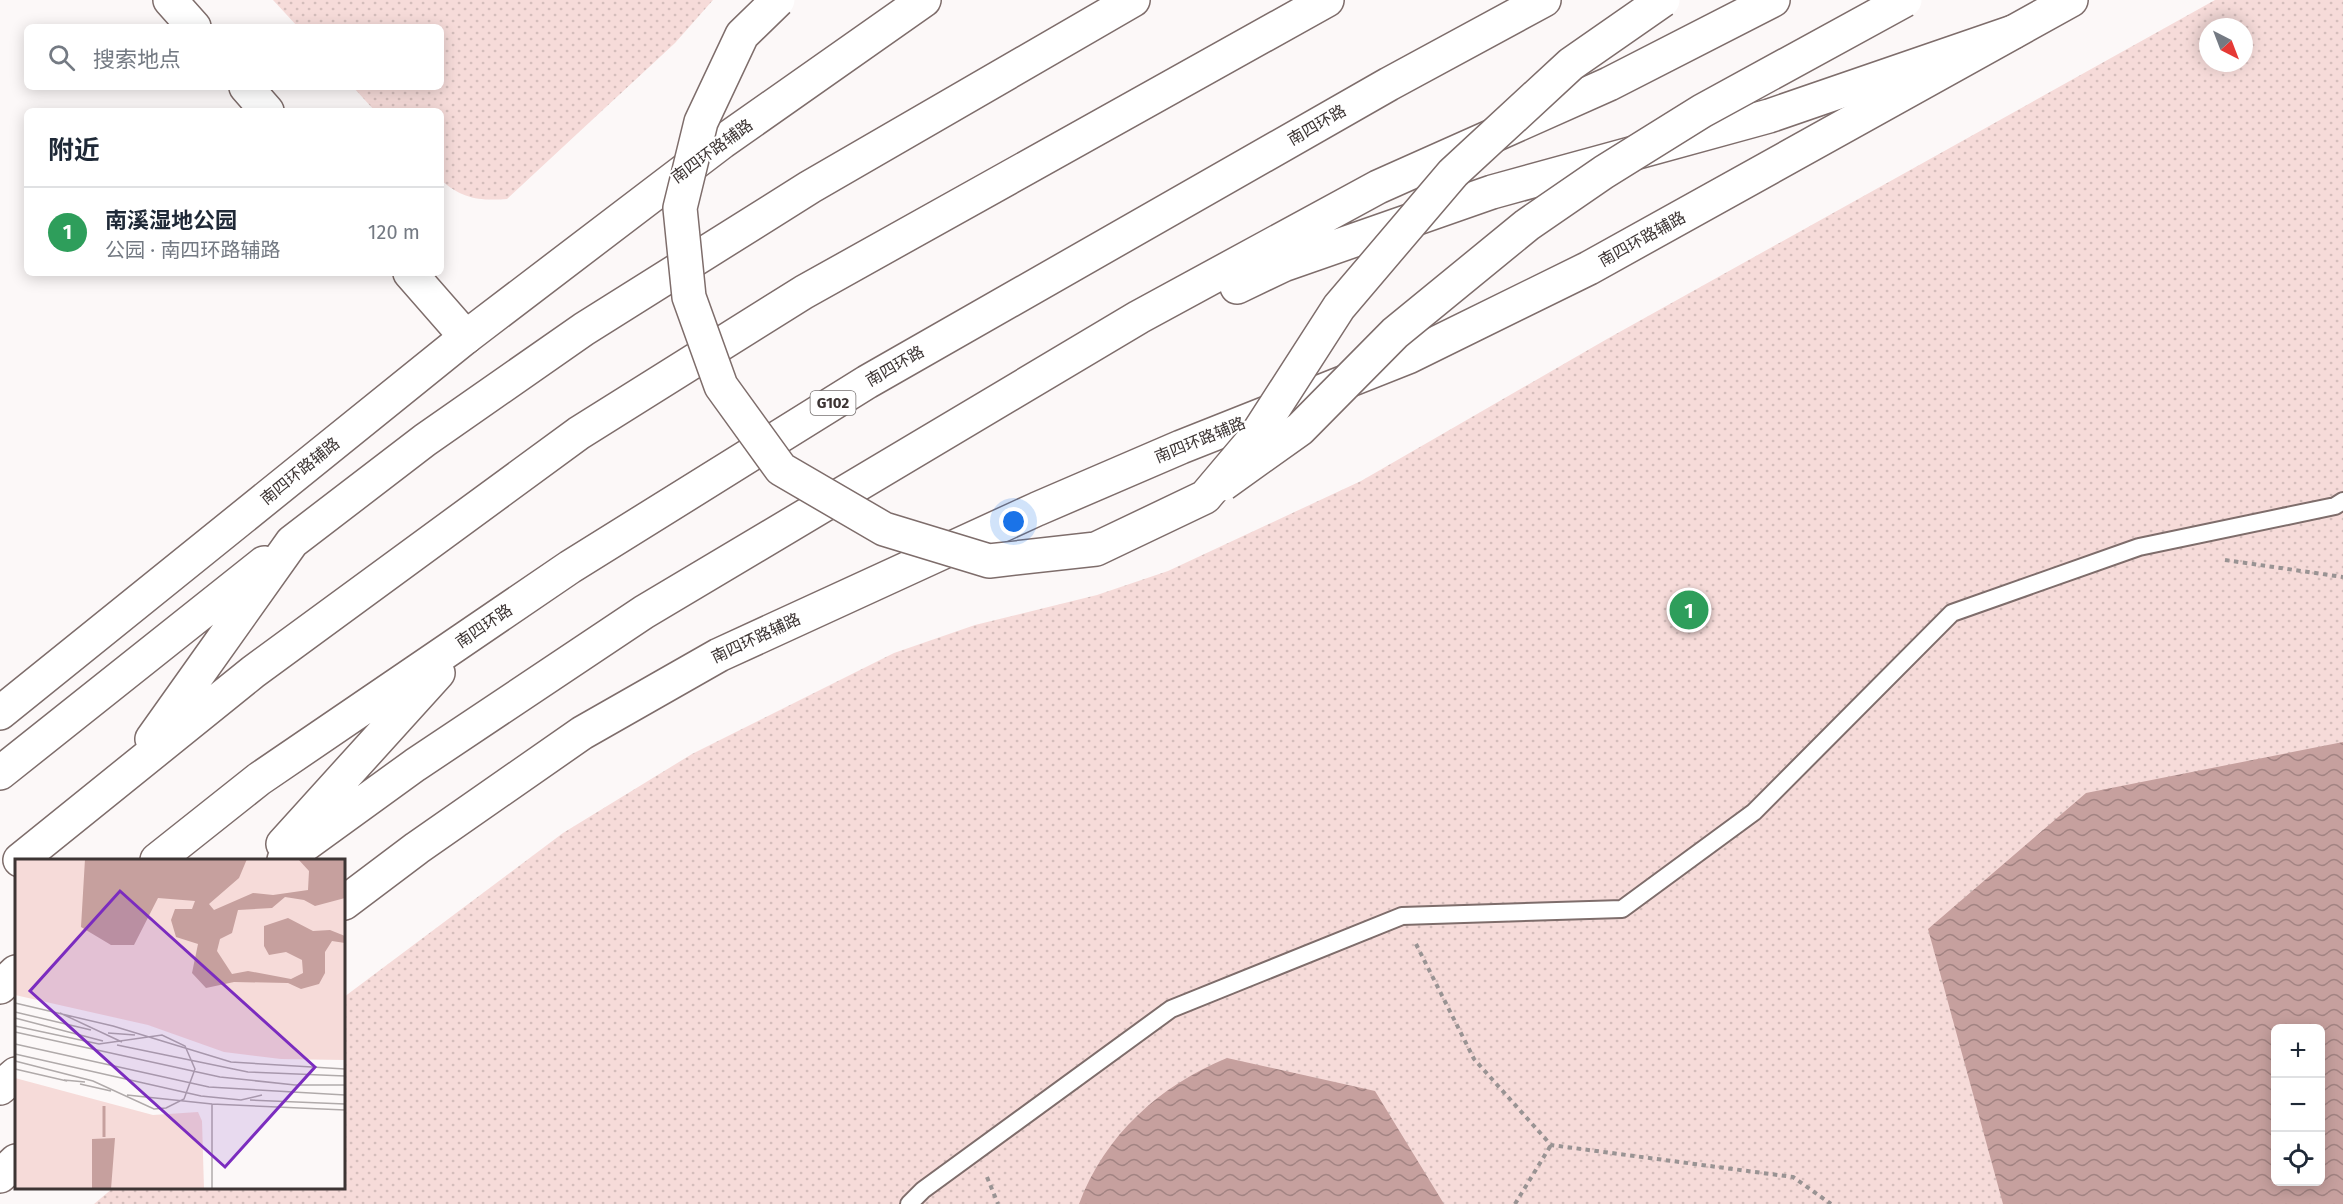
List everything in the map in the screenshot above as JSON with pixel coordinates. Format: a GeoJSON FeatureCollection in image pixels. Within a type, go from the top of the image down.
{"type":"FeatureCollection","features":[{"type":"Feature","properties":{"kind":"main road"},"geometry":{"type":"LineString","coordinates":[[170,0],[191,24]]}},
{"type":"Feature","properties":{"kind":"main road"},"geometry":{"type":"LineString","coordinates":[[778,0],[742,35],[700,122],[680,208],[689,297],[721,386],[781,469],[884,530],[989,561],[1096,549],[1205,497],[1300,429],[1395,333],[1527,225],[1604,172],[1702,111],[1905,0]]}},
{"type":"Feature","properties":{"kind":"main road","name":"南四环路辅路"},"geometry":{"type":"LineString","coordinates":[[0,714],[466,337],[723,142],[924,0]]}},
{"type":"Feature","properties":{"kind":"main road"},"geometry":{"type":"LineString","coordinates":[[1027,61],[1107,0]]}},
{"type":"Feature","properties":{"kind":"main road"},"geometry":{"type":"LineString","coordinates":[[0,773],[292,542],[425,441],[584,329],[810,187],[1133,0]]}},
{"type":"Feature","properties":{"kind":"main road"},"geometry":{"type":"LineString","coordinates":[[22,859],[254,672],[579,433],[804,292],[1327,0]]}},
{"type":"Feature","properties":{"kind":"main road","name":"南四环路"},"geometry":{"type":"LineString","coordinates":[[160,859],[260,779],[570,567],[867,382],[1389,84],[1544,0]]}},
{"type":"Feature","properties":{"kind":"main road"},"geometry":{"type":"LineString","coordinates":[[1205,497],[1254,440],[1339,307],[1453,173],[1571,64],[1663,0]]}},
{"type":"Feature","properties":{"kind":"main road"},"geometry":{"type":"LineString","coordinates":[[287,859],[415,765],[644,612],[1139,317],[1378,187],[1609,84],[1773,0]]}},
{"type":"Feature","properties":{"kind":"main road","name":"南四环路辅路"},"geometry":{"type":"LineString","coordinates":[[345,902],[417,848],[582,733],[719,655],[1047,504],[1181,447],[1408,357],[1589,268],[2071,0]]}},
{"type":"Feature","properties":{"kind":"main road"},"geometry":{"type":"LineString","coordinates":[[1036,379],[1294,261],[1492,192],[1770,116],[2013,32]]}},
{"type":"Feature","properties":{"kind":"main road"},"geometry":{"type":"LineString","coordinates":[[249,90],[264,108]]}},
{"type":"Feature","properties":{"kind":"main road"},"geometry":{"type":"LineString","coordinates":[[413,276],[466,337]]}},
{"type":"Feature","properties":{"kind":"main road"},"geometry":{"type":"LineString","coordinates":[[125,776],[218,650],[292,542]]}},
{"type":"Feature","properties":{"kind":"main road"},"geometry":{"type":"LineString","coordinates":[[270,859],[474,633]]}},
{"type":"Feature","properties":{"kind":"main road"},"geometry":{"type":"LineString","coordinates":[[0,876],[15,864]]}},
{"type":"Feature","properties":{"kind":"main road"},"geometry":{"type":"LineString","coordinates":[[0,987],[15,973]]}},
{"type":"Feature","properties":{"kind":"main road"},"geometry":{"type":"LineString","coordinates":[[0,1088],[15,1075]]}},
{"type":"Feature","properties":{"kind":"main road"},"geometry":{"type":"LineString","coordinates":[[0,1176],[15,1162]]}},
{"type":"Feature","properties":{"kind":"lane"},"geometry":{"type":"LineString","coordinates":[[909,1204],[923,1191],[1171,1009],[1402,916],[1622,909],[1754,812],[1952,613],[2139,547],[2335,506],[2343,501]]}},
{"type":"Feature","properties":{"kind":"path"},"geometry":{"type":"LineString","coordinates":[[2218,559],[2343,577]]}},
{"type":"Feature","properties":{"kind":"path"},"geometry":{"type":"LineString","coordinates":[[1402,916],[1474,1059],[1551,1145],[1793,1177],[1831,1204]]}},
{"type":"Feature","properties":{"kind":"path"},"geometry":{"type":"LineString","coordinates":[[1515,1204],[1551,1145]]}},
{"type":"Feature","properties":{"kind":"shaded area"},"geometry":{"type":"Polygon","coordinates":[[[273,0],[713,0],[675,43],[507,199],[488,200],[464,195],[444,182],[444,108],[372,108],[356,90],[444,90],[444,24],[295,24],[273,0]]]}},
{"type":"Feature","properties":{"kind":"shaded area"},"geometry":{"type":"Polygon","coordinates":[[[2215,0],[2343,0],[2343,1204],[94,1204],[112,1189],[345,1189],[345,996],[563,833],[692,754],[894,653],[975,625],[1097,595],[1168,571],[1361,481],[1607,339],[2215,0]]]}},
{"type":"Feature","properties":{"kind":"water"},"geometry":{"type":"Polygon","coordinates":[[[2343,742],[2343,1204],[2003,1204],[1928,929],[2086,793],[2343,742]]]}},
{"type":"Feature","properties":{"kind":"water"},"geometry":{"type":"Polygon","coordinates":[[[1227,1058],[1375,1091],[1444,1204],[1079,1204],[1104,1156],[1137,1116],[1179,1083],[1227,1058]]]}},
{"type":"Feature","properties":{"kind":"place","name":"南溪湿地公园"},"geometry":{"type":"Point","coordinates":[1689,610]}}]}
